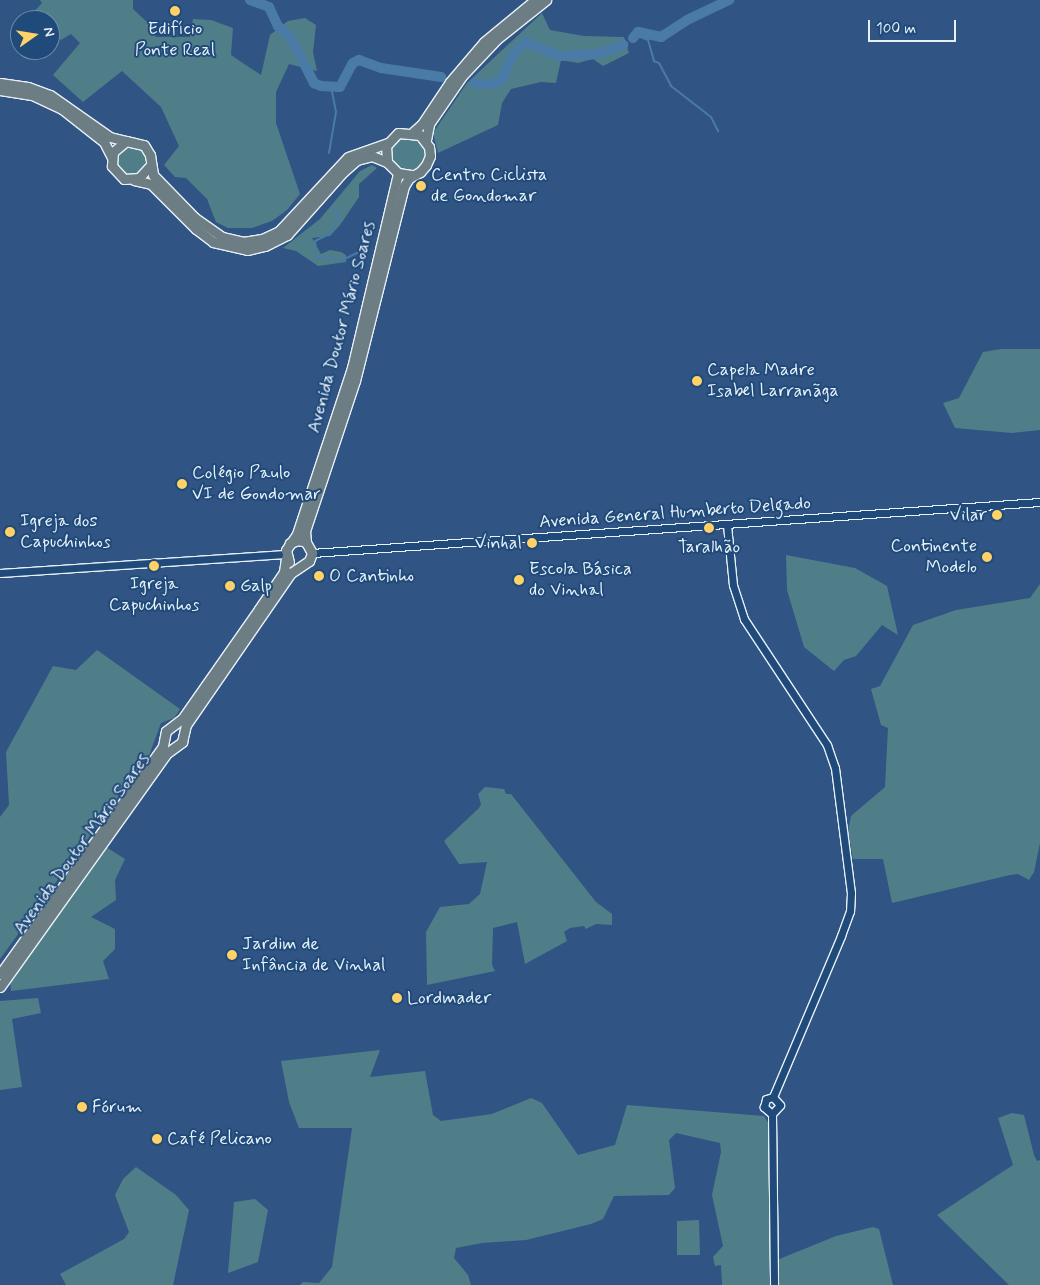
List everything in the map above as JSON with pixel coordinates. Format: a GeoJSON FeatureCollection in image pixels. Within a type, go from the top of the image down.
{"type":"FeatureCollection","features":[{"type":"Feature","properties":{"kind":"main road"},"geometry":{"type":"LineString","coordinates":[[413,132],[422,124],[450,82],[484,42],[535,0]]}},
{"type":"Feature","properties":{"kind":"main road","name":"Avenida Doutor Mário Soares"},"geometry":{"type":"LineString","coordinates":[[306,542],[305,532],[355,381],[404,186],[413,175],[426,165],[430,156],[426,140],[429,124],[462,76],[497,39],[546,0]]}},
{"type":"Feature","properties":{"kind":"main road"},"geometry":{"type":"LineString","coordinates":[[0,83],[23,86],[50,95],[110,137],[144,146],[150,155],[150,166],[157,180],[203,225],[222,237],[243,242],[262,239],[278,231],[348,157],[388,143],[398,133],[413,132],[426,140]]}},
{"type":"Feature","properties":{"kind":"main road"},"geometry":{"type":"LineString","coordinates":[[0,90],[32,95],[56,105],[104,142],[117,174],[151,184],[196,229],[213,242],[247,250],[265,246],[287,235],[350,165],[372,156],[387,162],[398,173],[413,175]]}},
{"type":"Feature","properties":{"kind":"main road"},"geometry":{"type":"LineString","coordinates":[[112,158],[116,147],[126,141]]}},
{"type":"Feature","properties":{"kind":"main road"},"geometry":{"type":"LineString","coordinates":[[387,162],[388,143]]}},
{"type":"Feature","properties":{"kind":"main road"},"geometry":{"type":"LineString","coordinates":[[134,180],[144,175],[150,166]]}},
{"type":"Feature","properties":{"kind":"main road","name":"Avenida Doutor Mário Soares"},"geometry":{"type":"LineString","coordinates":[[290,543],[297,534],[352,368],[398,173]]}},
{"type":"Feature","properties":{"kind":"main road"},"geometry":{"type":"LineString","coordinates":[[298,540],[306,542],[312,553],[308,561],[301,566],[292,564],[286,556],[290,543],[298,540]]}},
{"type":"Feature","properties":{"kind":"main road","name":"Avenida Doutor Mário Soares"},"geometry":{"type":"LineString","coordinates":[[0,974],[163,746],[166,731],[182,719],[259,609],[284,572],[286,556]]}},
{"type":"Feature","properties":{"kind":"main road","name":"Avenida Doutor Mário Soares"},"geometry":{"type":"LineString","coordinates":[[0,987],[174,746],[180,744],[186,726],[290,574],[301,566]]}},
{"type":"Feature","properties":{"kind":"main road"},"geometry":{"type":"LineString","coordinates":[[172,727],[178,728],[184,736]]}},
{"type":"Feature","properties":{"kind":"main road","name":"Avenida Doutor Mário Soares"},"geometry":{"type":"LineString","coordinates":[[165,739],[174,746]]}},
{"type":"Feature","properties":{"kind":"street","name":"Avenida General Humberto Delgado"},"geometry":{"type":"LineString","coordinates":[[312,553],[1040,502]]}},
{"type":"Feature","properties":{"kind":"street"},"geometry":{"type":"LineString","coordinates":[[727,525],[733,586],[744,619],[827,745],[835,768],[851,893],[850,912],[773,1097],[766,1100],[764,1107],[772,1114]]}},
{"type":"Feature","properties":{"kind":"street"},"geometry":{"type":"LineString","coordinates":[[0,573],[286,556]]}},
{"type":"Feature","properties":{"kind":"street"},"geometry":{"type":"LineString","coordinates":[[773,1097],[780,1105],[772,1114],[774,1285]]}},
{"type":"Feature","properties":{"kind":"green space"},"geometry":{"type":"Polygon","coordinates":[[[40,0],[133,0],[133,9],[148,23],[156,37],[190,37],[193,19],[211,20],[233,28],[231,55],[261,75],[270,35],[288,21],[305,18],[316,25],[313,52],[317,71],[289,64],[276,92],[276,123],[300,194],[287,210],[272,221],[252,228],[228,228],[216,222],[207,199],[186,178],[175,177],[164,165],[179,146],[161,107],[122,71],[83,102],[53,75],[80,43],[71,34],[60,39],[60,10],[36,10],[42,3],[40,0]]]}},
{"type":"Feature","properties":{"kind":"green space"},"geometry":{"type":"Polygon","coordinates":[[[542,13],[550,30],[584,36],[624,37],[629,53],[603,66],[593,59],[578,63],[561,60],[556,83],[541,82],[511,89],[502,103],[498,125],[438,153],[433,133],[467,83],[542,13]]]}},
{"type":"Feature","properties":{"kind":"green space"},"geometry":{"type":"Polygon","coordinates":[[[407,135],[419,141],[425,153],[419,165],[407,171],[395,165],[389,153],[395,141],[407,135]]]}},
{"type":"Feature","properties":{"kind":"green space"},"geometry":{"type":"Polygon","coordinates":[[[131,145],[142,149],[146,160],[142,171],[131,175],[120,171],[116,160],[120,149],[131,145]]]}},
{"type":"Feature","properties":{"kind":"green space"},"geometry":{"type":"Polygon","coordinates":[[[372,165],[377,168],[359,184],[359,197],[340,225],[330,236],[312,238],[321,254],[330,250],[341,252],[346,255],[346,262],[318,266],[296,251],[283,248],[320,219],[360,171],[372,165]]]}},
{"type":"Feature","properties":{"kind":"green space"},"geometry":{"type":"Polygon","coordinates":[[[1001,349],[1040,349],[1040,430],[1012,433],[955,428],[943,403],[959,398],[983,352],[1001,349]]]}},
{"type":"Feature","properties":{"kind":"green space"},"geometry":{"type":"Polygon","coordinates":[[[786,555],[855,568],[887,586],[898,635],[882,625],[856,656],[844,660],[834,671],[804,647],[787,590],[786,555]]]}},
{"type":"Feature","properties":{"kind":"green space"},"geometry":{"type":"Polygon","coordinates":[[[1040,584],[1040,843],[1034,872],[1029,880],[1018,874],[1010,875],[892,903],[883,859],[853,859],[848,831],[851,816],[885,787],[888,728],[881,725],[871,689],[880,686],[913,625],[956,610],[1030,598],[1040,584]]]}},
{"type":"Feature","properties":{"kind":"green space"},"geometry":{"type":"Polygon","coordinates":[[[97,650],[180,709],[174,718],[161,723],[150,753],[0,959],[0,817],[9,805],[6,752],[53,666],[76,670],[97,650]]]}},
{"type":"Feature","properties":{"kind":"green space"},"geometry":{"type":"Polygon","coordinates":[[[485,787],[504,789],[506,794],[511,794],[596,902],[612,914],[612,925],[596,924],[586,929],[584,926],[570,928],[564,932],[567,941],[525,964],[517,922],[493,928],[492,965],[495,971],[427,985],[426,932],[440,907],[469,904],[480,894],[487,862],[459,864],[444,841],[479,808],[481,804],[478,794],[485,787]]]}},
{"type":"Feature","properties":{"kind":"green space"},"geometry":{"type":"Polygon","coordinates":[[[106,847],[125,859],[115,880],[116,900],[91,917],[115,929],[115,949],[103,961],[109,979],[11,991],[10,980],[106,847]]]}},
{"type":"Feature","properties":{"kind":"green space"},"geometry":{"type":"Polygon","coordinates":[[[38,998],[41,1013],[12,1019],[22,1087],[0,1090],[0,1001],[38,998]]]}},
{"type":"Feature","properties":{"kind":"green space"},"geometry":{"type":"Polygon","coordinates":[[[380,1050],[370,1077],[425,1071],[433,1115],[441,1121],[492,1114],[531,1098],[542,1103],[578,1155],[615,1145],[627,1105],[764,1116],[769,1124],[777,1260],[836,1236],[873,1227],[879,1229],[893,1285],[722,1285],[721,1265],[715,1266],[713,1257],[723,1246],[712,1195],[721,1152],[720,1143],[676,1133],[669,1140],[675,1188],[669,1195],[614,1196],[603,1219],[591,1224],[526,1240],[482,1243],[456,1248],[454,1258],[468,1275],[471,1285],[300,1285],[303,1282],[319,1283],[332,1267],[352,1128],[299,1128],[289,1102],[281,1061],[380,1050]]]}},
{"type":"Feature","properties":{"kind":"green space"},"geometry":{"type":"Polygon","coordinates":[[[1012,1113],[1024,1115],[1034,1155],[1037,1161],[1040,1160],[1040,1285],[1009,1285],[937,1215],[1013,1165],[998,1118],[1012,1113]]]}},
{"type":"Feature","properties":{"kind":"green space"},"geometry":{"type":"Polygon","coordinates":[[[136,1167],[176,1195],[189,1210],[173,1285],[66,1285],[60,1274],[124,1239],[129,1232],[115,1195],[123,1179],[136,1167]]]}},
{"type":"Feature","properties":{"kind":"green space"},"geometry":{"type":"Polygon","coordinates":[[[255,1199],[268,1210],[258,1262],[228,1273],[234,1202],[255,1199]]]}},
{"type":"Feature","properties":{"kind":"green space"},"geometry":{"type":"Polygon","coordinates":[[[699,1220],[700,1255],[677,1255],[677,1221],[699,1220]]]}},
{"type":"Feature","properties":{"kind":"waterway"},"geometry":{"type":"LineString","coordinates":[[250,0],[269,7],[278,26],[291,38],[314,83],[321,86],[340,87],[353,63],[359,60],[381,68],[441,77]]}},
{"type":"Feature","properties":{"kind":"waterway"},"geometry":{"type":"LineString","coordinates":[[633,38],[638,32],[661,37],[687,20],[729,0]]}},
{"type":"Feature","properties":{"kind":"waterway"},"geometry":{"type":"LineString","coordinates":[[635,35],[648,40],[654,61],[659,63],[671,86],[711,117],[718,131]]}},
{"type":"Feature","properties":{"kind":"waterway"},"geometry":{"type":"LineString","coordinates":[[475,83],[487,85],[501,81],[513,54],[525,42],[559,56],[598,54],[623,45]]}},
{"type":"Feature","properties":{"kind":"waterway"},"geometry":{"type":"LineString","coordinates":[[329,153],[336,112],[331,86]]}},
{"type":"Feature","properties":{"kind":"waterway"},"geometry":{"type":"LineString","coordinates":[[333,205],[339,219],[329,234],[315,241],[317,257],[342,260],[359,252]]}},
{"type":"Feature","properties":{"kind":"place","name":"Edifício Ponte Real"},"geometry":{"type":"Point","coordinates":[175,11]}},
{"type":"Feature","properties":{"kind":"place","name":"Centro Ciclista de Gondomar"},"geometry":{"type":"Point","coordinates":[421,186]}},
{"type":"Feature","properties":{"kind":"place","name":"Capela Madre Isabel Larranãga"},"geometry":{"type":"Point","coordinates":[697,381]}},
{"type":"Feature","properties":{"kind":"place","name":"Colégio Paulo VI de Gondomar"},"geometry":{"type":"Point","coordinates":[182,484]}},
{"type":"Feature","properties":{"kind":"place","name":"Vilar"},"geometry":{"type":"Point","coordinates":[997,515]}},
{"type":"Feature","properties":{"kind":"place","name":"Taralhão"},"geometry":{"type":"Point","coordinates":[709,528]}},
{"type":"Feature","properties":{"kind":"place","name":"Igreja dos Capuchinhos"},"geometry":{"type":"Point","coordinates":[10,532]}},
{"type":"Feature","properties":{"kind":"place","name":"Vinhal"},"geometry":{"type":"Point","coordinates":[532,543]}},
{"type":"Feature","properties":{"kind":"place","name":"Continente Modelo"},"geometry":{"type":"Point","coordinates":[987,557]}},
{"type":"Feature","properties":{"kind":"place","name":"Igreja Capuchinhos"},"geometry":{"type":"Point","coordinates":[154,566]}},
{"type":"Feature","properties":{"kind":"place","name":"O Cantinho"},"geometry":{"type":"Point","coordinates":[319,576]}},
{"type":"Feature","properties":{"kind":"place","name":"Escola Básica do Vinhal"},"geometry":{"type":"Point","coordinates":[519,580]}},
{"type":"Feature","properties":{"kind":"place","name":"Galp"},"geometry":{"type":"Point","coordinates":[230,586]}},
{"type":"Feature","properties":{"kind":"place","name":"Jardim de Infância de Vinhal"},"geometry":{"type":"Point","coordinates":[232,955]}},
{"type":"Feature","properties":{"kind":"place","name":"Lordmader"},"geometry":{"type":"Point","coordinates":[397,998]}},
{"type":"Feature","properties":{"kind":"place","name":"Fórum"},"geometry":{"type":"Point","coordinates":[82,1107]}},
{"type":"Feature","properties":{"kind":"place","name":"Café Pelicano"},"geometry":{"type":"Point","coordinates":[157,1139]}}]}
